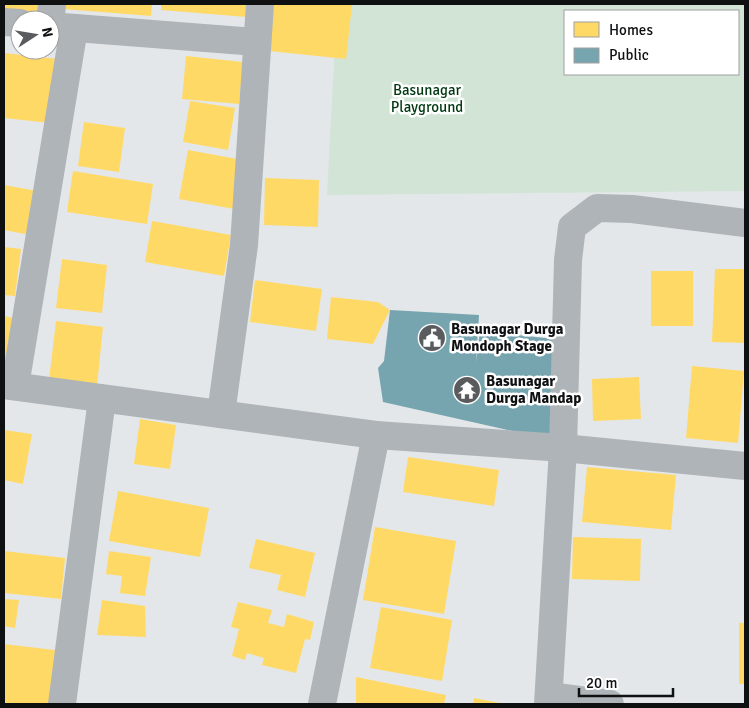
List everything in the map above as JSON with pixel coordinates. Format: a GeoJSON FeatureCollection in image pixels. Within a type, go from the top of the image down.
{"type":"FeatureCollection","features":[{"type":"Feature","properties":{"kind":"street"},"geometry":{"type":"LineString","coordinates":[[52,4],[50,26],[257,42]]}},
{"type":"Feature","properties":{"kind":"street"},"geometry":{"type":"LineString","coordinates":[[221,414],[245,236],[260,4]]}},
{"type":"Feature","properties":{"kind":"street"},"geometry":{"type":"LineString","coordinates":[[74,28],[9,385],[376,435],[563,448],[745,466]]}},
{"type":"Feature","properties":{"kind":"street"},"geometry":{"type":"LineString","coordinates":[[610,704],[549,700],[563,448],[568,260],[572,227],[597,208],[632,209],[745,223]]}},
{"type":"Feature","properties":{"kind":"street"},"geometry":{"type":"LineString","coordinates":[[62,704],[102,399]]}},
{"type":"Feature","properties":{"kind":"street"},"geometry":{"type":"LineString","coordinates":[[322,704],[376,435]]}},
{"type":"Feature","properties":{"kind":"green space","name":"Basunagar Playground"},"geometry":{"type":"Polygon","coordinates":[[[337,4],[745,4],[745,191],[327,195],[337,4]]]}},
{"type":"Feature","properties":{"kind":"building: Homes"},"geometry":{"type":"Polygon","coordinates":[[[4,4],[46,4],[46,10],[4,11],[4,4]]]}},
{"type":"Feature","properties":{"kind":"building: Homes"},"geometry":{"type":"Polygon","coordinates":[[[63,4],[152,4],[151,16],[63,9],[63,4]]]}},
{"type":"Feature","properties":{"kind":"building: Homes"},"geometry":{"type":"Polygon","coordinates":[[[161,4],[248,4],[247,17],[161,10],[161,4]]]}},
{"type":"Feature","properties":{"kind":"building: Homes"},"geometry":{"type":"Polygon","coordinates":[[[274,4],[352,5],[346,59],[269,51],[274,4]]]}},
{"type":"Feature","properties":{"kind":"building: Homes"},"geometry":{"type":"Polygon","coordinates":[[[4,53],[10,54],[10,60],[58,60],[50,123],[4,118],[4,53]]]}},
{"type":"Feature","properties":{"kind":"building: Homes"},"geometry":{"type":"Polygon","coordinates":[[[186,56],[243,62],[239,104],[182,99],[186,56]]]}},
{"type":"Feature","properties":{"kind":"building: Homes"},"geometry":{"type":"Polygon","coordinates":[[[190,101],[235,108],[228,150],[183,142],[190,101]]]}},
{"type":"Feature","properties":{"kind":"building: Homes"},"geometry":{"type":"Polygon","coordinates":[[[84,122],[125,128],[119,172],[78,166],[84,122]]]}},
{"type":"Feature","properties":{"kind":"building: Homes"},"geometry":{"type":"Polygon","coordinates":[[[188,150],[243,160],[234,209],[179,199],[188,150]]]}},
{"type":"Feature","properties":{"kind":"building: Homes"},"geometry":{"type":"Polygon","coordinates":[[[73,171],[153,184],[147,224],[67,212],[73,171]]]}},
{"type":"Feature","properties":{"kind":"building: Homes"},"geometry":{"type":"Polygon","coordinates":[[[265,178],[319,180],[318,227],[264,225],[265,178]]]}},
{"type":"Feature","properties":{"kind":"building: Homes"},"geometry":{"type":"Polygon","coordinates":[[[4,185],[43,192],[35,236],[4,230],[4,185]]]}},
{"type":"Feature","properties":{"kind":"building: Homes"},"geometry":{"type":"Polygon","coordinates":[[[152,221],[231,235],[224,276],[145,262],[152,221]]]}},
{"type":"Feature","properties":{"kind":"building: Homes"},"geometry":{"type":"Polygon","coordinates":[[[4,247],[21,249],[15,296],[4,295],[4,247]]]}},
{"type":"Feature","properties":{"kind":"building: Homes"},"geometry":{"type":"Polygon","coordinates":[[[62,259],[107,265],[102,313],[56,308],[62,259]]]}},
{"type":"Feature","properties":{"kind":"building: Homes"},"geometry":{"type":"Polygon","coordinates":[[[715,269],[745,269],[745,343],[712,342],[715,269]]]}},
{"type":"Feature","properties":{"kind":"building: Homes"},"geometry":{"type":"Polygon","coordinates":[[[651,271],[693,271],[693,326],[651,326],[651,271]]]}},
{"type":"Feature","properties":{"kind":"building: Homes"},"geometry":{"type":"Polygon","coordinates":[[[255,280],[322,289],[316,331],[250,322],[255,280]]]}},
{"type":"Feature","properties":{"kind":"building: Homes"},"geometry":{"type":"Polygon","coordinates":[[[331,297],[378,302],[390,310],[373,344],[327,339],[331,297]]]}},
{"type":"Feature","properties":{"kind":"building: Homes"},"geometry":{"type":"Polygon","coordinates":[[[4,316],[19,319],[4,375],[4,316]]]}},
{"type":"Feature","properties":{"kind":"building: Homes"},"geometry":{"type":"Polygon","coordinates":[[[56,321],[103,327],[97,386],[49,380],[56,321]]]}},
{"type":"Feature","properties":{"kind":"building: Homes"},"geometry":{"type":"Polygon","coordinates":[[[692,366],[744,371],[738,443],[686,438],[692,366]]]}},
{"type":"Feature","properties":{"kind":"building: Homes"},"geometry":{"type":"Polygon","coordinates":[[[639,377],[641,419],[593,421],[592,379],[639,377]]]}},
{"type":"Feature","properties":{"kind":"building: Homes"},"geometry":{"type":"Polygon","coordinates":[[[140,419],[176,425],[170,469],[134,464],[140,419]]]}},
{"type":"Feature","properties":{"kind":"building: Homes"},"geometry":{"type":"Polygon","coordinates":[[[4,430],[32,434],[23,484],[4,480],[4,430]]]}},
{"type":"Feature","properties":{"kind":"building: Homes"},"geometry":{"type":"Polygon","coordinates":[[[408,457],[499,470],[494,506],[403,492],[408,457]]]}},
{"type":"Feature","properties":{"kind":"building: Homes"},"geometry":{"type":"Polygon","coordinates":[[[587,467],[676,475],[671,530],[582,522],[587,467]]]}},
{"type":"Feature","properties":{"kind":"building: Homes"},"geometry":{"type":"Polygon","coordinates":[[[118,491],[209,508],[200,557],[109,541],[118,491]]]}},
{"type":"Feature","properties":{"kind":"building: Homes"},"geometry":{"type":"Polygon","coordinates":[[[375,527],[456,541],[444,614],[363,600],[375,527]]]}},
{"type":"Feature","properties":{"kind":"building: Homes"},"geometry":{"type":"Polygon","coordinates":[[[573,537],[641,539],[640,581],[572,579],[573,537]]]}},
{"type":"Feature","properties":{"kind":"building: Homes"},"geometry":{"type":"Polygon","coordinates":[[[256,539],[315,553],[305,597],[277,590],[281,575],[249,568],[256,539]]]}},
{"type":"Feature","properties":{"kind":"building: Homes"},"geometry":{"type":"Polygon","coordinates":[[[4,551],[65,558],[61,599],[4,593],[4,551]]]}},
{"type":"Feature","properties":{"kind":"building: Homes"},"geometry":{"type":"Polygon","coordinates":[[[109,551],[151,557],[145,596],[120,593],[122,576],[106,574],[109,551]]]}},
{"type":"Feature","properties":{"kind":"building: Homes"},"geometry":{"type":"Polygon","coordinates":[[[4,599],[19,600],[15,628],[4,626],[4,599]]]}},
{"type":"Feature","properties":{"kind":"building: Homes"},"geometry":{"type":"Polygon","coordinates":[[[102,600],[145,606],[146,637],[97,635],[102,600]]]}},
{"type":"Feature","properties":{"kind":"building: Homes"},"geometry":{"type":"Polygon","coordinates":[[[238,602],[272,610],[268,623],[284,627],[287,614],[314,622],[310,640],[305,639],[296,673],[262,665],[264,658],[247,653],[245,660],[232,656],[239,629],[231,627],[238,602]]]}},
{"type":"Feature","properties":{"kind":"building: Homes"},"geometry":{"type":"Polygon","coordinates":[[[381,607],[452,620],[442,681],[370,668],[381,607]]]}},
{"type":"Feature","properties":{"kind":"building: Homes"},"geometry":{"type":"Polygon","coordinates":[[[739,623],[745,623],[745,684],[739,684],[739,623]]]}},
{"type":"Feature","properties":{"kind":"building: Homes"},"geometry":{"type":"Polygon","coordinates":[[[4,644],[63,651],[57,704],[4,704],[4,644]]]}},
{"type":"Feature","properties":{"kind":"building: Homes"},"geometry":{"type":"Polygon","coordinates":[[[356,677],[446,695],[444,704],[356,704],[356,677]]]}},
{"type":"Feature","properties":{"kind":"building: Homes"},"geometry":{"type":"Polygon","coordinates":[[[474,698],[500,703],[500,704],[473,704],[474,698]]]}},
{"type":"Feature","properties":{"kind":"building: Public","name":"Basunagar Durga Mandap"},"geometry":{"type":"Polygon","coordinates":[[[390,310],[479,315],[476,362],[480,331],[554,339],[552,440],[383,402],[378,368],[384,361],[390,310]]]}},
{"type":"Feature","properties":{"kind":"place","name":"Basunagar Durga Mondoph Stage"},"geometry":{"type":"Point","coordinates":[432,338]}},
{"type":"Feature","properties":{"kind":"place","name":"Basunagar Durga Mandap"},"geometry":{"type":"Point","coordinates":[467,390]}}]}
